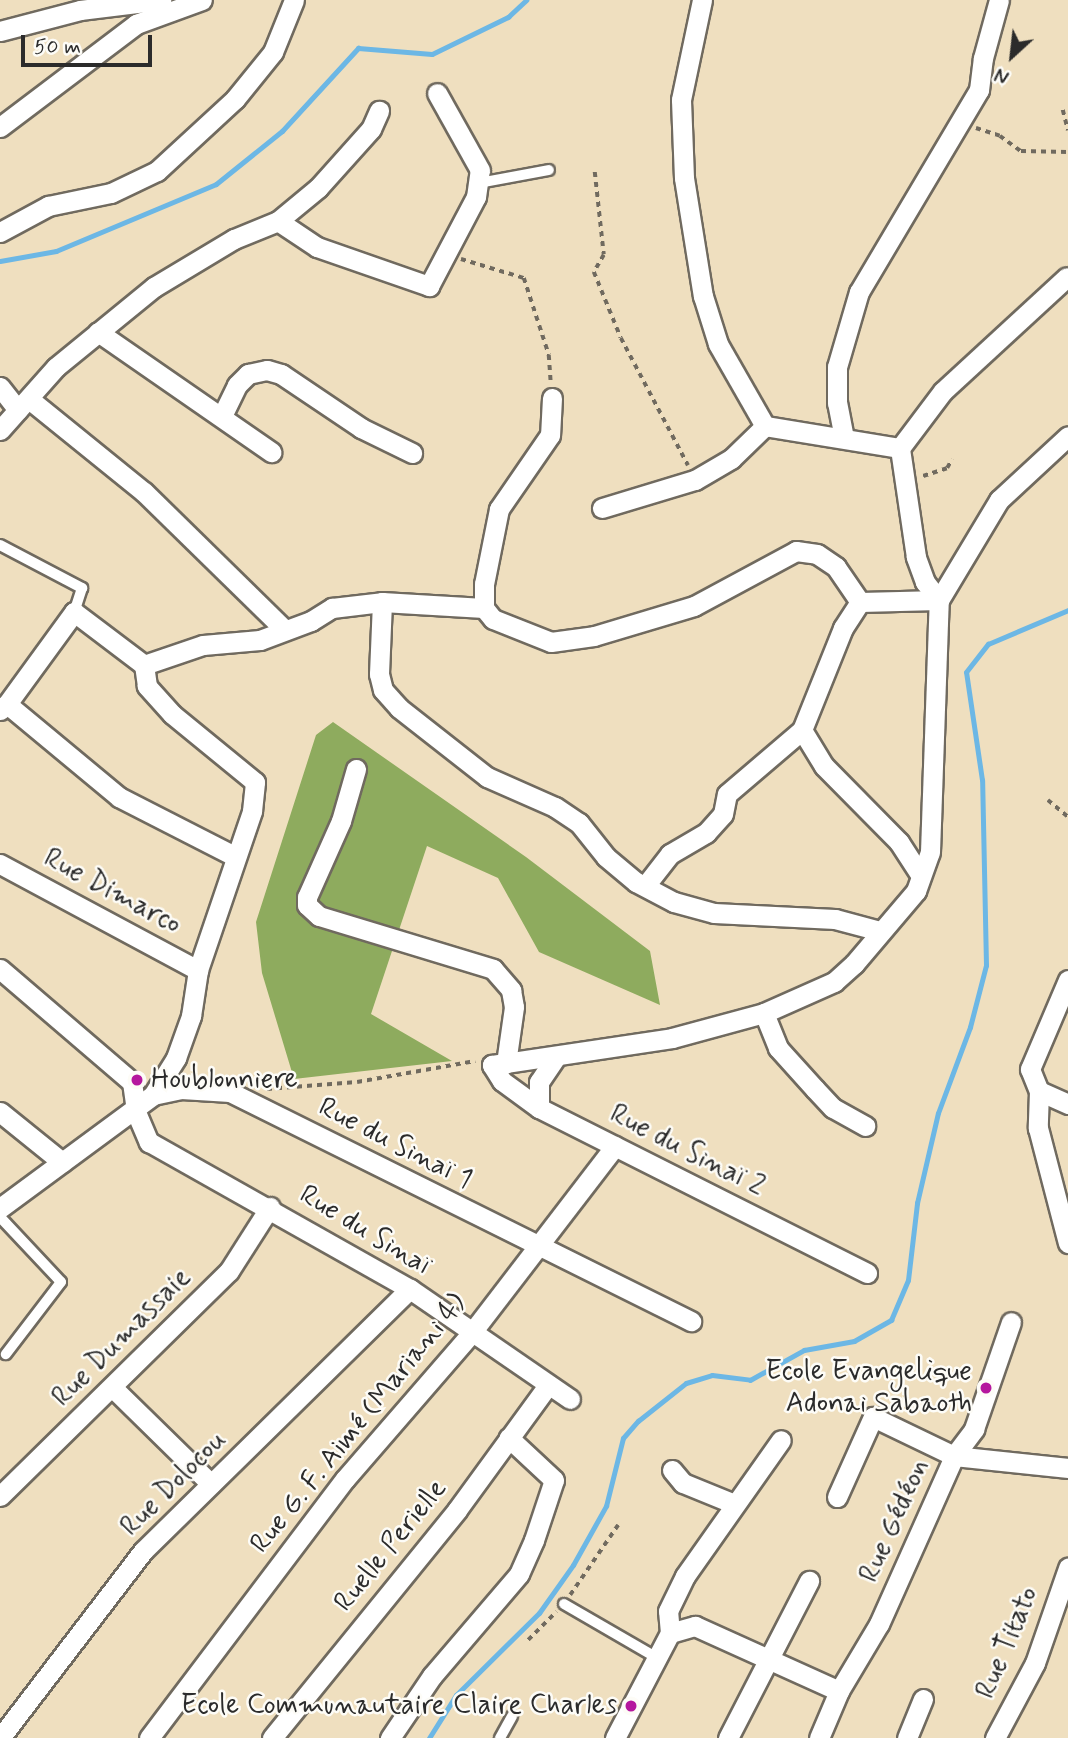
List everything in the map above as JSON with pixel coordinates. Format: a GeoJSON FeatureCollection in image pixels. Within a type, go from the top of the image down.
{"type":"FeatureCollection","features":[{"type":"Feature","properties":{"kind":"street"},"geometry":{"type":"LineString","coordinates":[[0,31],[80,10],[161,0]]}},
{"type":"Feature","properties":{"kind":"street"},"geometry":{"type":"LineString","coordinates":[[0,232],[48,206],[111,193],[158,171],[235,99],[266,61],[294,0]]}},
{"type":"Feature","properties":{"kind":"street"},"geometry":{"type":"LineString","coordinates":[[702,0],[681,100],[684,178],[703,296],[718,344],[765,426]]}},
{"type":"Feature","properties":{"kind":"street"},"geometry":{"type":"LineString","coordinates":[[844,438],[837,403],[837,367],[859,292],[964,121],[979,90],[983,58],[999,0]]}},
{"type":"Feature","properties":{"kind":"street"},"geometry":{"type":"LineString","coordinates":[[0,127],[136,24],[185,2]]}},
{"type":"Feature","properties":{"kind":"street"},"geometry":{"type":"LineString","coordinates":[[278,221],[317,247],[429,286],[477,197],[480,170],[472,148],[437,93]]}},
{"type":"Feature","properties":{"kind":"street"},"geometry":{"type":"LineString","coordinates":[[0,430],[56,367],[98,332],[191,263],[278,221],[346,158],[371,129],[379,111]]}},
{"type":"Feature","properties":{"kind":"street"},"geometry":{"type":"LineString","coordinates":[[939,600],[925,582],[916,557],[907,480],[900,448],[943,391],[1067,277]]}},
{"type":"Feature","properties":{"kind":"street"},"geometry":{"type":"LineString","coordinates":[[98,332],[271,452]]}},
{"type":"Feature","properties":{"kind":"street"},"geometry":{"type":"LineString","coordinates":[[222,416],[237,385],[248,374],[267,370],[281,373],[361,428],[412,453]]}},
{"type":"Feature","properties":{"kind":"street"},"geometry":{"type":"LineString","coordinates":[[0,387],[144,492],[285,630]]}},
{"type":"Feature","properties":{"kind":"street"},"geometry":{"type":"LineString","coordinates":[[484,608],[499,509],[550,435],[552,398]]}},
{"type":"Feature","properties":{"kind":"street"},"geometry":{"type":"LineString","coordinates":[[765,426],[900,448]]}},
{"type":"Feature","properties":{"kind":"street"},"geometry":{"type":"LineString","coordinates":[[602,508],[695,480],[731,459],[765,426]]}},
{"type":"Feature","properties":{"kind":"street"},"geometry":{"type":"LineString","coordinates":[[356,769],[341,821],[307,897],[307,905],[319,916],[493,969],[511,990],[514,1007],[499,1064],[673,1038],[764,1013],[834,982],[916,891],[930,852],[939,600],[999,500],[1068,436]]}},
{"type":"Feature","properties":{"kind":"street"},"geometry":{"type":"LineString","coordinates":[[144,665],[203,645],[260,640],[332,608],[382,602],[484,608],[494,619],[517,632],[551,642],[594,636],[705,601],[796,551],[817,554],[836,567],[860,602]]}},
{"type":"Feature","properties":{"kind":"street"},"geometry":{"type":"LineString","coordinates":[[860,602],[939,600]]}},
{"type":"Feature","properties":{"kind":"street"},"geometry":{"type":"LineString","coordinates":[[382,602],[379,674],[383,690],[399,708],[487,777],[555,807],[579,823],[606,857],[645,886],[674,902],[714,913],[835,919],[880,931]]}},
{"type":"Feature","properties":{"kind":"street"},"geometry":{"type":"LineString","coordinates":[[645,886],[670,854],[706,833],[723,814],[727,794],[802,730],[843,628],[860,602]]}},
{"type":"Feature","properties":{"kind":"street"},"geometry":{"type":"LineString","coordinates":[[0,1208],[136,1112],[153,1095],[180,1048],[191,1016],[198,970],[252,811],[255,782],[172,714],[147,686],[144,665],[74,612],[4,707],[119,797],[236,857]]}},
{"type":"Feature","properties":{"kind":"street"},"geometry":{"type":"LineString","coordinates":[[802,730],[824,765],[899,842],[921,876]]}},
{"type":"Feature","properties":{"kind":"street","name":"Rue Dimarco"},"geometry":{"type":"LineString","coordinates":[[0,864],[198,970]]}},
{"type":"Feature","properties":{"kind":"street","name":"Rue du Sinaï"},"geometry":{"type":"LineString","coordinates":[[0,969],[132,1082],[136,1112],[149,1142],[270,1207],[410,1289],[570,1399]]}},
{"type":"Feature","properties":{"kind":"street"},"geometry":{"type":"LineString","coordinates":[[1068,980],[1061,1021],[1030,1069],[1039,1091],[1038,1128],[1068,1243]]}},
{"type":"Feature","properties":{"kind":"street"},"geometry":{"type":"LineString","coordinates":[[764,1013],[778,1048],[833,1108],[865,1126]]}},
{"type":"Feature","properties":{"kind":"street"},"geometry":{"type":"LineString","coordinates":[[539,1108],[539,1082],[555,1057]]}},
{"type":"Feature","properties":{"kind":"street","name":"Rue du Sinaï 2"},"geometry":{"type":"LineString","coordinates":[[499,1064],[502,1081],[539,1108],[867,1273]]}},
{"type":"Feature","properties":{"kind":"street"},"geometry":{"type":"LineString","coordinates":[[153,1095],[181,1088],[230,1092]]}},
{"type":"Feature","properties":{"kind":"street"},"geometry":{"type":"LineString","coordinates":[[1039,1091],[1068,1104]]}},
{"type":"Feature","properties":{"kind":"street","name":"Rue du Sinaï 1"},"geometry":{"type":"LineString","coordinates":[[230,1092],[691,1321]]}},
{"type":"Feature","properties":{"kind":"street"},"geometry":{"type":"LineString","coordinates":[[0,1112],[62,1162]]}},
{"type":"Feature","properties":{"kind":"street","name":"Rue G. F. Aimé (Mariani 4)"},"geometry":{"type":"LineString","coordinates":[[149,1738],[345,1479],[473,1331],[535,1245],[615,1146]]}},
{"type":"Feature","properties":{"kind":"street","name":"Rue Dumassaie"},"geometry":{"type":"LineString","coordinates":[[0,1496],[113,1388],[229,1271],[270,1207]]}},
{"type":"Feature","properties":{"kind":"street","name":"Rue Dolocou"},"geometry":{"type":"LineString","coordinates":[[0,1738],[143,1551],[410,1289]]}},
{"type":"Feature","properties":{"kind":"street","name":"Rue Gédéon"},"geometry":{"type":"LineString","coordinates":[[819,1738],[839,1691],[880,1624],[954,1455],[974,1429],[1011,1322]]}},
{"type":"Feature","properties":{"kind":"street","name":"Ruelle Perielle"},"geometry":{"type":"LineString","coordinates":[[272,1738],[457,1510],[548,1385]]}},
{"type":"Feature","properties":{"kind":"street"},"geometry":{"type":"LineString","coordinates":[[113,1388],[211,1484]]}},
{"type":"Feature","properties":{"kind":"street"},"geometry":{"type":"LineString","coordinates":[[837,1497],[873,1417],[954,1455],[1068,1468]]}},
{"type":"Feature","properties":{"kind":"street"},"geometry":{"type":"LineString","coordinates":[[390,1738],[432,1676],[519,1574],[534,1540],[554,1480],[509,1438]]}},
{"type":"Feature","properties":{"kind":"street"},"geometry":{"type":"LineString","coordinates":[[615,1738],[670,1633],[668,1611],[732,1503],[781,1440]]}},
{"type":"Feature","properties":{"kind":"street"},"geometry":{"type":"LineString","coordinates":[[672,1471],[683,1483],[732,1503]]}},
{"type":"Feature","properties":{"kind":"street","name":"Rue Titato"},"geometry":{"type":"LineString","coordinates":[[995,1738],[1035,1662],[1068,1568]]}},
{"type":"Feature","properties":{"kind":"street"},"geometry":{"type":"LineString","coordinates":[[728,1738],[809,1581]]}},
{"type":"Feature","properties":{"kind":"street"},"geometry":{"type":"LineString","coordinates":[[670,1633],[695,1626],[839,1691]]}},
{"type":"Feature","properties":{"kind":"street"},"geometry":{"type":"LineString","coordinates":[[906,1738],[923,1699]]}},
{"type":"Feature","properties":{"kind":"lane"},"geometry":{"type":"LineString","coordinates":[[479,183],[549,170]]}},
{"type":"Feature","properties":{"kind":"lane"},"geometry":{"type":"LineString","coordinates":[[0,545],[82,588],[74,612]]}},
{"type":"Feature","properties":{"kind":"lane"},"geometry":{"type":"LineString","coordinates":[[0,1217],[61,1282],[6,1354]]}},
{"type":"Feature","properties":{"kind":"lane"},"geometry":{"type":"LineString","coordinates":[[564,1604],[657,1658]]}},
{"type":"Feature","properties":{"kind":"lane"},"geometry":{"type":"LineString","coordinates":[[500,1738],[512,1716]]}},
{"type":"Feature","properties":{"kind":"path"},"geometry":{"type":"LineString","coordinates":[[1063,110],[1068,130]]}},
{"type":"Feature","properties":{"kind":"path"},"geometry":{"type":"LineString","coordinates":[[964,121],[987,135],[1000,136],[1021,151],[1068,152]]}},
{"type":"Feature","properties":{"kind":"path"},"geometry":{"type":"LineString","coordinates":[[595,172],[604,255],[594,272],[621,338],[695,480]]}},
{"type":"Feature","properties":{"kind":"path"},"geometry":{"type":"LineString","coordinates":[[447,254],[524,278],[549,355],[552,398]]}},
{"type":"Feature","properties":{"kind":"path"},"geometry":{"type":"LineString","coordinates":[[907,480],[940,472],[952,459]]}},
{"type":"Feature","properties":{"kind":"path"},"geometry":{"type":"LineString","coordinates":[[1048,800],[1068,817]]}},
{"type":"Feature","properties":{"kind":"path"},"geometry":{"type":"LineString","coordinates":[[230,1092],[357,1082],[483,1060],[499,1064]]}},
{"type":"Feature","properties":{"kind":"path"},"geometry":{"type":"LineString","coordinates":[[528,1640],[564,1604],[618,1525]]}},
{"type":"Feature","properties":{"kind":"green space"},"geometry":{"type":"Polygon","coordinates":[[[333,722],[526,857],[650,951],[660,1005],[539,952],[498,878],[427,846],[371,1014],[452,1061],[294,1079],[262,973],[256,922],[316,735],[333,722]]]}},
{"type":"Feature","properties":{"kind":"waterway"},"geometry":{"type":"LineString","coordinates":[[0,261],[56,251],[216,184],[282,131],[358,48],[432,54],[508,17],[526,0]]}},
{"type":"Feature","properties":{"kind":"waterway"},"geometry":{"type":"LineString","coordinates":[[429,1738],[456,1695],[539,1613],[573,1565],[606,1506],[623,1438],[638,1421],[686,1383],[712,1375],[750,1380],[804,1350],[854,1341],[891,1320],[908,1280],[917,1203],[938,1113],[970,1027],[986,965],[982,780],[966,672],[988,644],[1068,610]]}},
{"type":"Feature","properties":{"kind":"place","name":"Houblonniere"},"geometry":{"type":"Point","coordinates":[137,1080]}},
{"type":"Feature","properties":{"kind":"place","name":"Ecole Evangelique Adonai Sabaoth"},"geometry":{"type":"Point","coordinates":[986,1388]}},
{"type":"Feature","properties":{"kind":"place","name":"Ecole Communautaire Claire Charles"},"geometry":{"type":"Point","coordinates":[631,1706]}}]}
